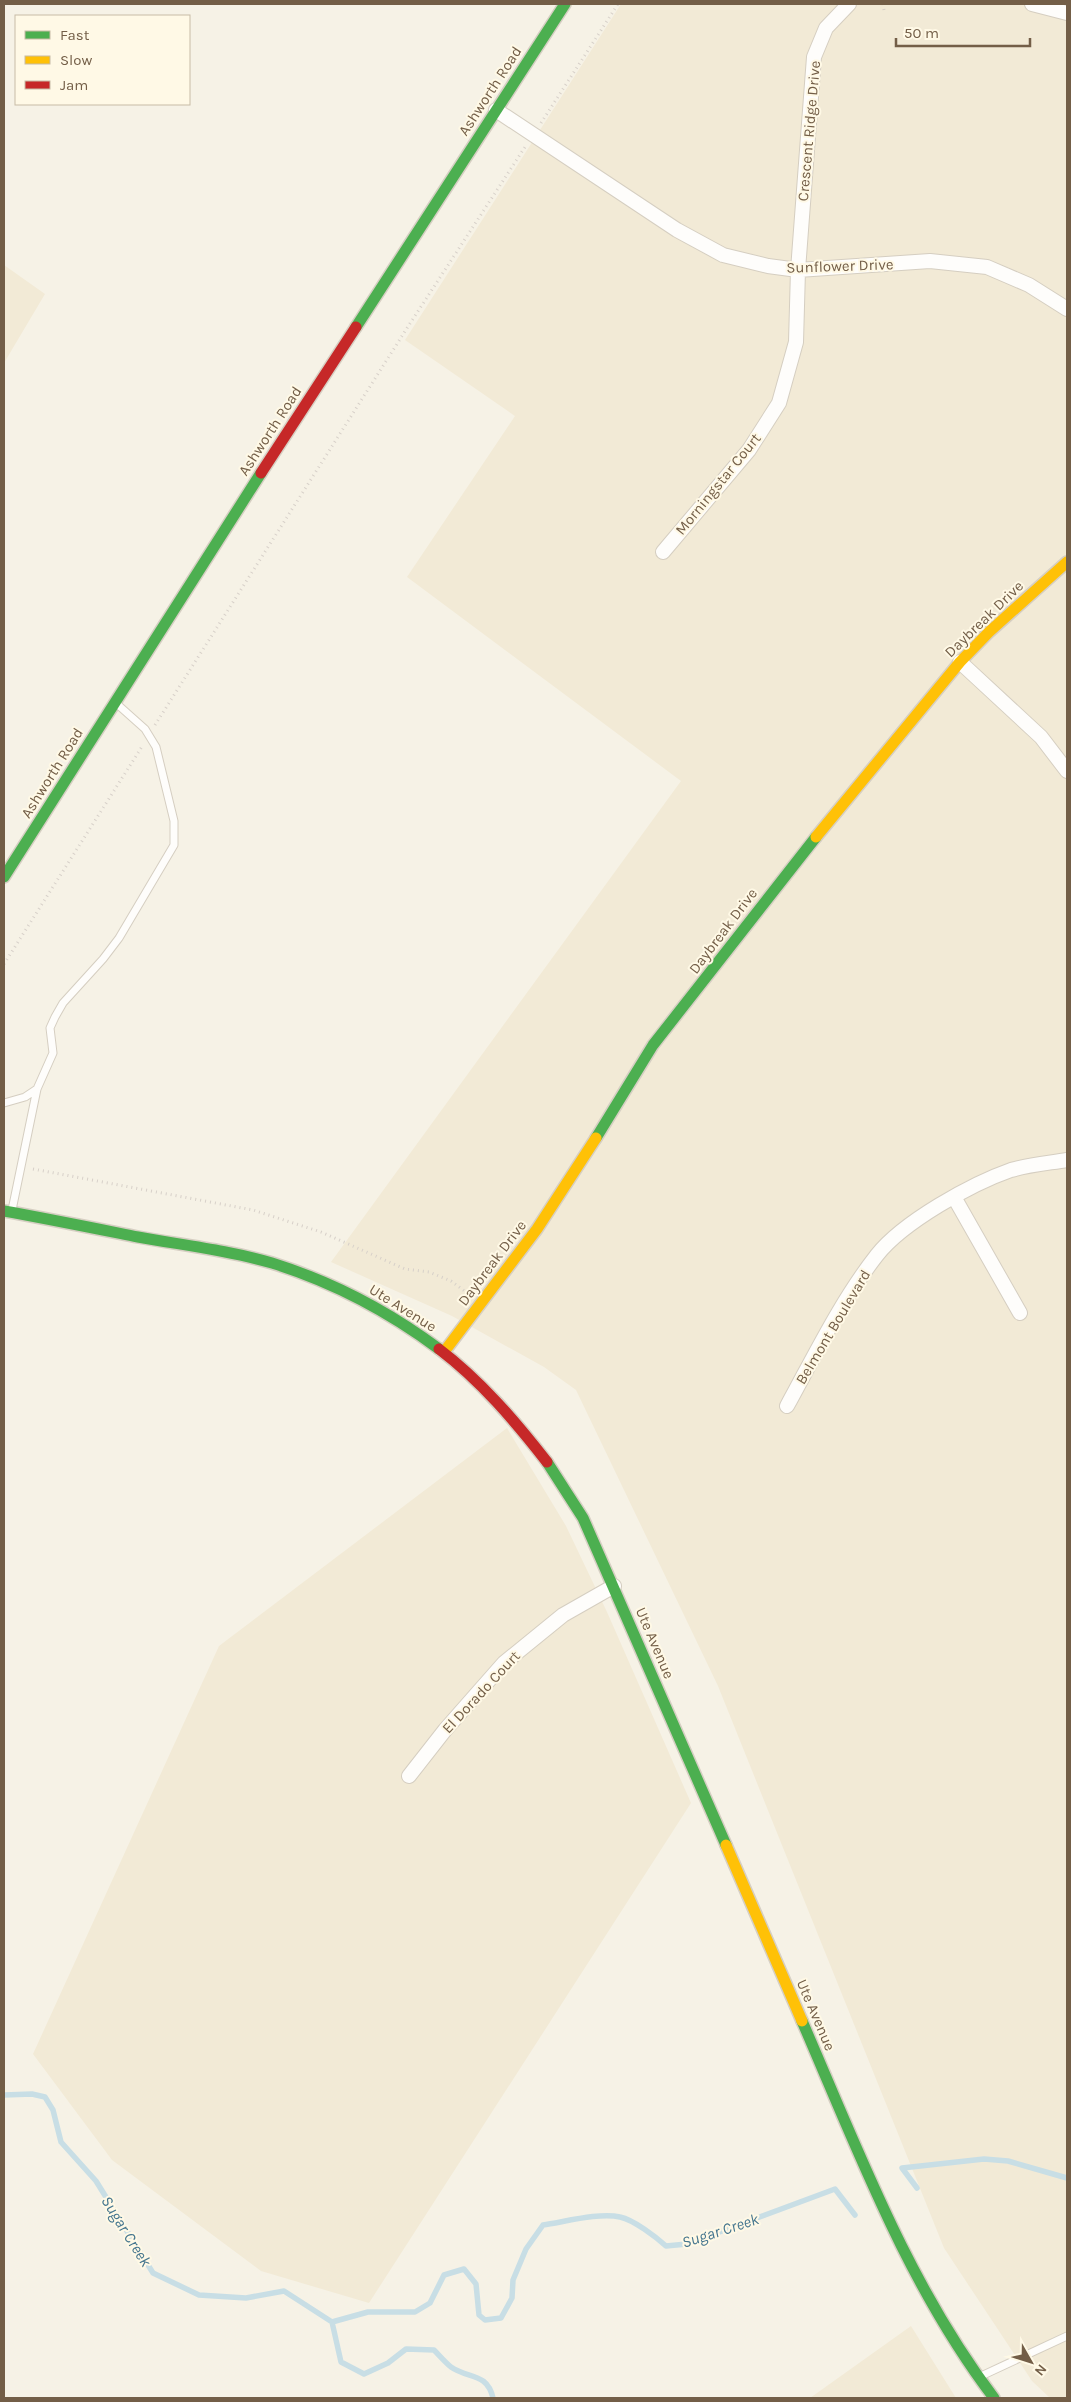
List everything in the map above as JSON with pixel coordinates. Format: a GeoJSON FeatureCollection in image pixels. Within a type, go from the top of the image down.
{"type":"FeatureCollection","features":[{"type":"Feature","properties":{"kind":"street","name":"Ashworth Road"},"geometry":{"type":"LineString","coordinates":[[4,877],[565,4]]}},
{"type":"Feature","properties":{"kind":"street","name":"Crescent Ridge Drive"},"geometry":{"type":"LineString","coordinates":[[798,270],[814,57],[826,28],[849,4]]}},
{"type":"Feature","properties":{"kind":"street"},"geometry":{"type":"LineString","coordinates":[[1032,4],[1067,12]]}},
{"type":"Feature","properties":{"kind":"street","name":"Sunflower Drive"},"geometry":{"type":"LineString","coordinates":[[496,110],[677,230],[723,255],[768,266],[798,270],[930,261],[987,267],[1029,286],[1067,309]]}},
{"type":"Feature","properties":{"kind":"street","name":"Morningstar Court"},"geometry":{"type":"LineString","coordinates":[[663,552],[749,450],[779,403],[796,342],[798,270]]}},
{"type":"Feature","properties":{"kind":"street","name":"Daybreak Drive"},"geometry":{"type":"LineString","coordinates":[[444,1352],[538,1230],[583,1162],[653,1045],[793,865],[960,662],[989,632],[1067,562]]}},
{"type":"Feature","properties":{"kind":"street"},"geometry":{"type":"LineString","coordinates":[[960,662],[1041,737],[1067,771]]}},
{"type":"Feature","properties":{"kind":"street","name":"Belmont Boulevard"},"geometry":{"type":"LineString","coordinates":[[786,1406],[852,1289],[878,1253],[911,1223],[954,1198],[1012,1170],[1067,1160]]}},
{"type":"Feature","properties":{"kind":"street"},"geometry":{"type":"LineString","coordinates":[[954,1198],[1020,1313]]}},
{"type":"Feature","properties":{"kind":"street","name":"Ute Avenue"},"geometry":{"type":"LineString","coordinates":[[8,1212],[218,1250],[272,1263],[349,1293],[385,1312],[444,1352],[484,1387],[538,1448],[562,1482],[583,1518],[614,1586],[891,2225],[924,2292],[955,2343],[994,2398]]}},
{"type":"Feature","properties":{"kind":"street","name":"El Dorado Court"},"geometry":{"type":"LineString","coordinates":[[409,1776],[445,1730],[504,1663],[563,1615],[614,1586]]}},
{"type":"Feature","properties":{"kind":"lane"},"geometry":{"type":"LineString","coordinates":[[8,1212],[37,1089],[53,1052],[50,1028],[63,1003],[103,959],[119,938],[174,845],[174,821],[156,747],[131,714],[115,702]]}},
{"type":"Feature","properties":{"kind":"lane"},"geometry":{"type":"LineString","coordinates":[[4,1103],[24,1097],[37,1089]]}},
{"type":"Feature","properties":{"kind":"lane"},"geometry":{"type":"LineString","coordinates":[[979,2377],[1067,2336]]}},
{"type":"Feature","properties":{"kind":"path"},"geometry":{"type":"LineString","coordinates":[[4,964],[409,325],[618,4]]}},
{"type":"Feature","properties":{"kind":"path"},"geometry":{"type":"LineString","coordinates":[[883,4],[884,10]]}},
{"type":"Feature","properties":{"kind":"path"},"geometry":{"type":"LineString","coordinates":[[20,1166],[46,1173],[253,1210],[321,1232],[405,1269],[429,1272],[451,1281],[481,1304]]}},
{"type":"Feature","properties":{"kind":"shaded area"},"geometry":{"type":"Polygon","coordinates":[[[621,4],[1067,4],[1067,2398],[1050,2398],[1032,2381],[944,2248],[718,1686],[576,1390],[544,1367],[452,1316],[331,1262],[681,781],[407,577],[515,416],[405,340],[621,4]]]}},
{"type":"Feature","properties":{"kind":"shaded area"},"geometry":{"type":"Polygon","coordinates":[[[4,265],[45,294],[4,363],[4,265]]]}},
{"type":"Feature","properties":{"kind":"shaded area"},"geometry":{"type":"Polygon","coordinates":[[[507,1428],[566,1526],[607,1612],[691,1803],[369,2303],[261,2271],[112,2160],[33,2054],[219,1646],[507,1428]]]}},
{"type":"Feature","properties":{"kind":"shaded area"},"geometry":{"type":"Polygon","coordinates":[[[911,2326],[956,2398],[810,2398],[911,2326]]]}},
{"type":"Feature","properties":{"kind":"waterway","name":"Sugar Creek"},"geometry":{"type":"LineString","coordinates":[[4,2095],[32,2094],[45,2097],[53,2110],[61,2142],[96,2181],[153,2273],[199,2295],[246,2298],[284,2291],[332,2322],[368,2312],[415,2312],[430,2303],[444,2275],[464,2269],[476,2284],[479,2315],[485,2320],[501,2318],[512,2298],[513,2280],[526,2249],[543,2225],[592,2217],[620,2217],[638,2225],[666,2246],[687,2244],[835,2189],[855,2215]]}},
{"type":"Feature","properties":{"kind":"waterway","name":"Sugar Creek"},"geometry":{"type":"LineString","coordinates":[[917,2188],[902,2168],[984,2159],[1008,2161],[1067,2178]]}},
{"type":"Feature","properties":{"kind":"waterway"},"geometry":{"type":"LineString","coordinates":[[332,2322],[341,2362],[364,2374],[388,2363],[406,2349],[434,2350],[457,2371],[482,2380],[490,2390],[493,2398]]}},
{"type":"Feature","properties":{"kind":"traffic: fast"},"geometry":{"type":"LineString","coordinates":[[356,327],[565,4]]}},
{"type":"Feature","properties":{"kind":"traffic: fast"},"geometry":{"type":"LineString","coordinates":[[4,877],[261,473]]}},
{"type":"Feature","properties":{"kind":"traffic: fast"},"geometry":{"type":"LineString","coordinates":[[596,1138],[653,1045],[816,837]]}},
{"type":"Feature","properties":{"kind":"traffic: fast"},"geometry":{"type":"LineString","coordinates":[[4,1211],[222,1251],[272,1263],[317,1279],[359,1299],[400,1322],[439,1349]]}},
{"type":"Feature","properties":{"kind":"traffic: fast"},"geometry":{"type":"LineString","coordinates":[[547,1462],[583,1518],[726,1845]]}},
{"type":"Feature","properties":{"kind":"traffic: fast"},"geometry":{"type":"LineString","coordinates":[[802,2021],[865,2167],[910,2263],[963,2355],[994,2398]]}},
{"type":"Feature","properties":{"kind":"traffic: slow"},"geometry":{"type":"LineString","coordinates":[[816,837],[960,662],[989,632],[1067,562]]}},
{"type":"Feature","properties":{"kind":"traffic: slow"},"geometry":{"type":"LineString","coordinates":[[444,1352],[537,1229],[596,1138]]}},
{"type":"Feature","properties":{"kind":"traffic: slow"},"geometry":{"type":"LineString","coordinates":[[726,1845],[802,2021]]}},
{"type":"Feature","properties":{"kind":"traffic: jam"},"geometry":{"type":"LineString","coordinates":[[261,473],[356,327]]}},
{"type":"Feature","properties":{"kind":"traffic: jam"},"geometry":{"type":"LineString","coordinates":[[439,1349],[469,1374],[497,1402],[547,1462]]}}]}
